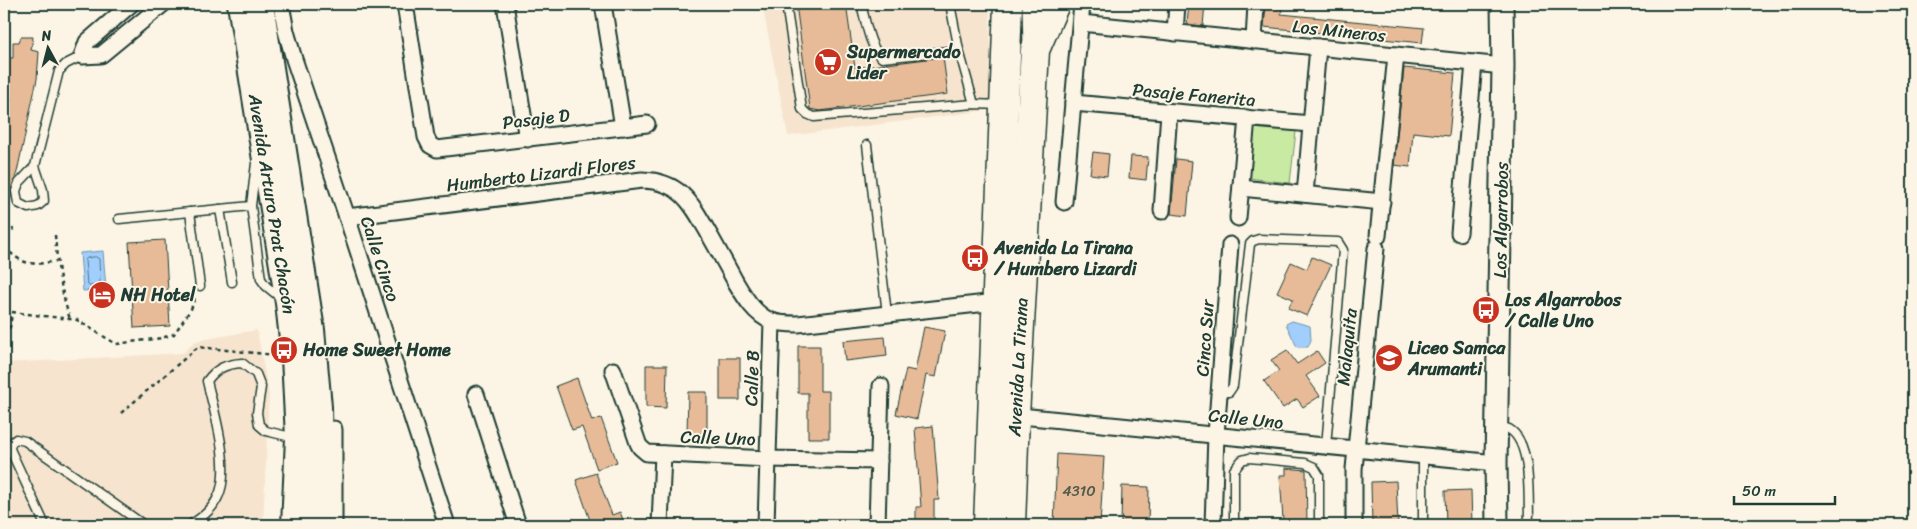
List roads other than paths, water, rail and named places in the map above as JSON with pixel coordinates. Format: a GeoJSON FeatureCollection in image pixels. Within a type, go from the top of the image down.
{"type":"FeatureCollection","features":[{"type":"Feature","properties":{"kind":"highway","name":"Avenida La Tirana"},"geometry":{"type":"LineString","coordinates":[[1008,4],[996,302],[1011,525]]}},
{"type":"Feature","properties":{"kind":"highway","name":"Avenida La Tirana"},"geometry":{"type":"LineString","coordinates":[[988,525],[1003,414],[1034,50],[1055,4]]}},
{"type":"Feature","properties":{"kind":"main road","name":"Avenida Arturo Prat Chacón"},"geometry":{"type":"LineString","coordinates":[[240,4],[288,303],[294,357],[298,438],[294,525]]}},
{"type":"Feature","properties":{"kind":"main road","name":"Avenida Arturo Prat Chacón"},"geometry":{"type":"LineString","coordinates":[[262,4],[312,330],[319,416],[320,459],[317,525]]}},
{"type":"Feature","properties":{"kind":"street"},"geometry":{"type":"LineString","coordinates":[[131,4],[87,42],[82,56],[101,55],[163,4]]}},
{"type":"Feature","properties":{"kind":"street","name":"Calle Cinco"},"geometry":{"type":"LineString","coordinates":[[281,4],[294,59],[447,525]]}},
{"type":"Feature","properties":{"kind":"street","name":"Pasaje D"},"geometry":{"type":"LineString","coordinates":[[404,4],[426,137],[430,145],[437,149],[647,124]]}},
{"type":"Feature","properties":{"kind":"street"},"geometry":{"type":"LineString","coordinates":[[505,4],[527,139]]}},
{"type":"Feature","properties":{"kind":"street"},"geometry":{"type":"LineString","coordinates":[[603,4],[623,127]]}},
{"type":"Feature","properties":{"kind":"street"},"geometry":{"type":"LineString","coordinates":[[1033,4],[1034,50]]}},
{"type":"Feature","properties":{"kind":"street"},"geometry":{"type":"LineString","coordinates":[[1064,202],[1082,4]]}},
{"type":"Feature","properties":{"kind":"street"},"geometry":{"type":"LineString","coordinates":[[1175,33],[1177,4]]}},
{"type":"Feature","properties":{"kind":"street"},"geometry":{"type":"LineString","coordinates":[[1254,41],[1256,4]]}},
{"type":"Feature","properties":{"kind":"street","name":"Los Algarrobos"},"geometry":{"type":"LineString","coordinates":[[1497,525],[1496,463],[1504,66],[1502,4]]}},
{"type":"Feature","properties":{"kind":"street","name":"Los Mineros"},"geometry":{"type":"LineString","coordinates":[[1081,23],[1504,66]]}},
{"type":"Feature","properties":{"kind":"street"},"geometry":{"type":"LineString","coordinates":[[1305,194],[1318,47]]}},
{"type":"Feature","properties":{"kind":"street","name":"Malaquita"},"geometry":{"type":"LineString","coordinates":[[1354,525],[1354,469],[1396,55]]}},
{"type":"Feature","properties":{"kind":"street"},"geometry":{"type":"LineString","coordinates":[[1458,233],[1474,63]]}},
{"type":"Feature","properties":{"kind":"street","name":"Pasaje Fanerita"},"geometry":{"type":"LineString","coordinates":[[1073,103],[1311,124]]}},
{"type":"Feature","properties":{"kind":"street"},"geometry":{"type":"LineString","coordinates":[[1162,211],[1169,112]]}},
{"type":"Feature","properties":{"kind":"street"},"geometry":{"type":"LineString","coordinates":[[1238,218],[1247,118]]}},
{"type":"Feature","properties":{"kind":"street","name":"Humberto Lizardi Flores"},"geometry":{"type":"LineString","coordinates":[[347,217],[642,180],[663,182],[680,191],[691,203],[743,295],[755,309],[772,321]]}},
{"type":"Feature","properties":{"kind":"street"},"geometry":{"type":"LineString","coordinates":[[1241,188],[1382,202]]}},
{"type":"Feature","properties":{"kind":"street","name":"Cinco Sur"},"geometry":{"type":"LineString","coordinates":[[1213,525],[1216,435],[1230,244]]}},
{"type":"Feature","properties":{"kind":"street"},"geometry":{"type":"LineString","coordinates":[[772,321],[798,324],[996,302]]}},
{"type":"Feature","properties":{"kind":"street","name":"Calle B"},"geometry":{"type":"LineString","coordinates":[[766,525],[772,321]]}},
{"type":"Feature","properties":{"kind":"street","name":"Calle Uno"},"geometry":{"type":"LineString","coordinates":[[613,370],[640,447],[647,453],[768,459],[879,461]]}},
{"type":"Feature","properties":{"kind":"street"},"geometry":{"type":"LineString","coordinates":[[877,525],[881,386]]}},
{"type":"Feature","properties":{"kind":"street"},"geometry":{"type":"LineString","coordinates":[[476,394],[518,525]]}},
{"type":"Feature","properties":{"kind":"street","name":"Calle Uno"},"geometry":{"type":"LineString","coordinates":[[1003,414],[1496,463]]}},
{"type":"Feature","properties":{"kind":"street"},"geometry":{"type":"LineString","coordinates":[[334,429],[334,525]]}},
{"type":"Feature","properties":{"kind":"street"},"geometry":{"type":"LineString","coordinates":[[660,525],[663,454]]}},
{"type":"Feature","properties":{"kind":"lane"},"geometry":{"type":"LineString","coordinates":[[786,4],[802,109],[806,114],[814,117],[974,104],[1004,105]]}},
{"type":"Feature","properties":{"kind":"lane"},"geometry":{"type":"LineString","coordinates":[[861,4],[867,28],[877,54],[882,58],[959,50]]}},
{"type":"Feature","properties":{"kind":"lane"},"geometry":{"type":"LineString","coordinates":[[950,4],[959,50],[974,104]]}},
{"type":"Feature","properties":{"kind":"lane"},"geometry":{"type":"LineString","coordinates":[[35,166],[43,190],[44,201],[38,206],[28,208],[18,203],[16,191],[19,183],[35,166],[60,71],[66,64],[82,56]]}},
{"type":"Feature","properties":{"kind":"lane"},"geometry":{"type":"LineString","coordinates":[[260,129],[251,206],[261,278],[266,286],[288,303]]}},
{"type":"Feature","properties":{"kind":"lane"},"geometry":{"type":"LineString","coordinates":[[867,145],[887,314]]}},
{"type":"Feature","properties":{"kind":"lane"},"geometry":{"type":"LineString","coordinates":[[119,219],[251,206]]}},
{"type":"Feature","properties":{"kind":"lane"},"geometry":{"type":"LineString","coordinates":[[220,209],[232,282]]}},
{"type":"Feature","properties":{"kind":"lane"},"geometry":{"type":"LineString","coordinates":[[190,212],[200,286]]}},
{"type":"Feature","properties":{"kind":"lane"},"geometry":{"type":"LineString","coordinates":[[1220,392],[1229,392],[1233,386],[1250,244],[1259,239],[1338,242],[1342,250],[1326,446]]}},
{"type":"Feature","properties":{"kind":"lane"},"geometry":{"type":"LineString","coordinates":[[202,525],[204,517],[218,498],[223,476],[223,456],[207,380],[213,373],[227,364],[242,362],[256,374],[261,387],[257,412],[259,425],[266,431],[298,438]]}},
{"type":"Feature","properties":{"kind":"lane"},"geometry":{"type":"LineString","coordinates":[[1497,426],[1510,430],[1519,440],[1526,459],[1529,525]]}},
{"type":"Feature","properties":{"kind":"lane"},"geometry":{"type":"LineString","coordinates":[[45,525],[10,449],[11,443],[16,439],[25,441],[144,525]]}},
{"type":"Feature","properties":{"kind":"lane"},"geometry":{"type":"LineString","coordinates":[[1423,455],[1423,525]]}},
{"type":"Feature","properties":{"kind":"lane"},"geometry":{"type":"LineString","coordinates":[[1234,525],[1234,470],[1242,460],[1249,458],[1305,463],[1314,467],[1319,474],[1320,525]]}},
{"type":"Feature","properties":{"kind":"lane"},"geometry":{"type":"LineString","coordinates":[[190,525],[204,517]]}},
{"type":"Feature","properties":{"kind":"water"},"geometry":{"type":"Polygon","coordinates":[[[103,251],[106,289],[83,291],[80,253],[103,251]]]}},
{"type":"Feature","properties":{"kind":"water"},"geometry":{"type":"Polygon","coordinates":[[[1292,321],[1310,326],[1311,340],[1308,347],[1297,347],[1286,324],[1292,321]]]}},
{"type":"Feature","properties":{"kind":"place","name":"Supermercado Lider"},"geometry":{"type":"Point","coordinates":[828,62]}},
{"type":"Feature","properties":{"kind":"place","name":"Avenida La Tirana / Humbero Lizardi"},"geometry":{"type":"Point","coordinates":[975,258]}},
{"type":"Feature","properties":{"kind":"place","name":"NH Hotel"},"geometry":{"type":"Point","coordinates":[102,295]}},
{"type":"Feature","properties":{"kind":"place","name":"Los Algarrobos / Calle Uno"},"geometry":{"type":"Point","coordinates":[1486,310]}},
{"type":"Feature","properties":{"kind":"place","name":"Home Sweet Home"},"geometry":{"type":"Point","coordinates":[284,350]}},
{"type":"Feature","properties":{"kind":"place","name":"Liceo Samca Arumanti"},"geometry":{"type":"Point","coordinates":[1389,358]}}]}
